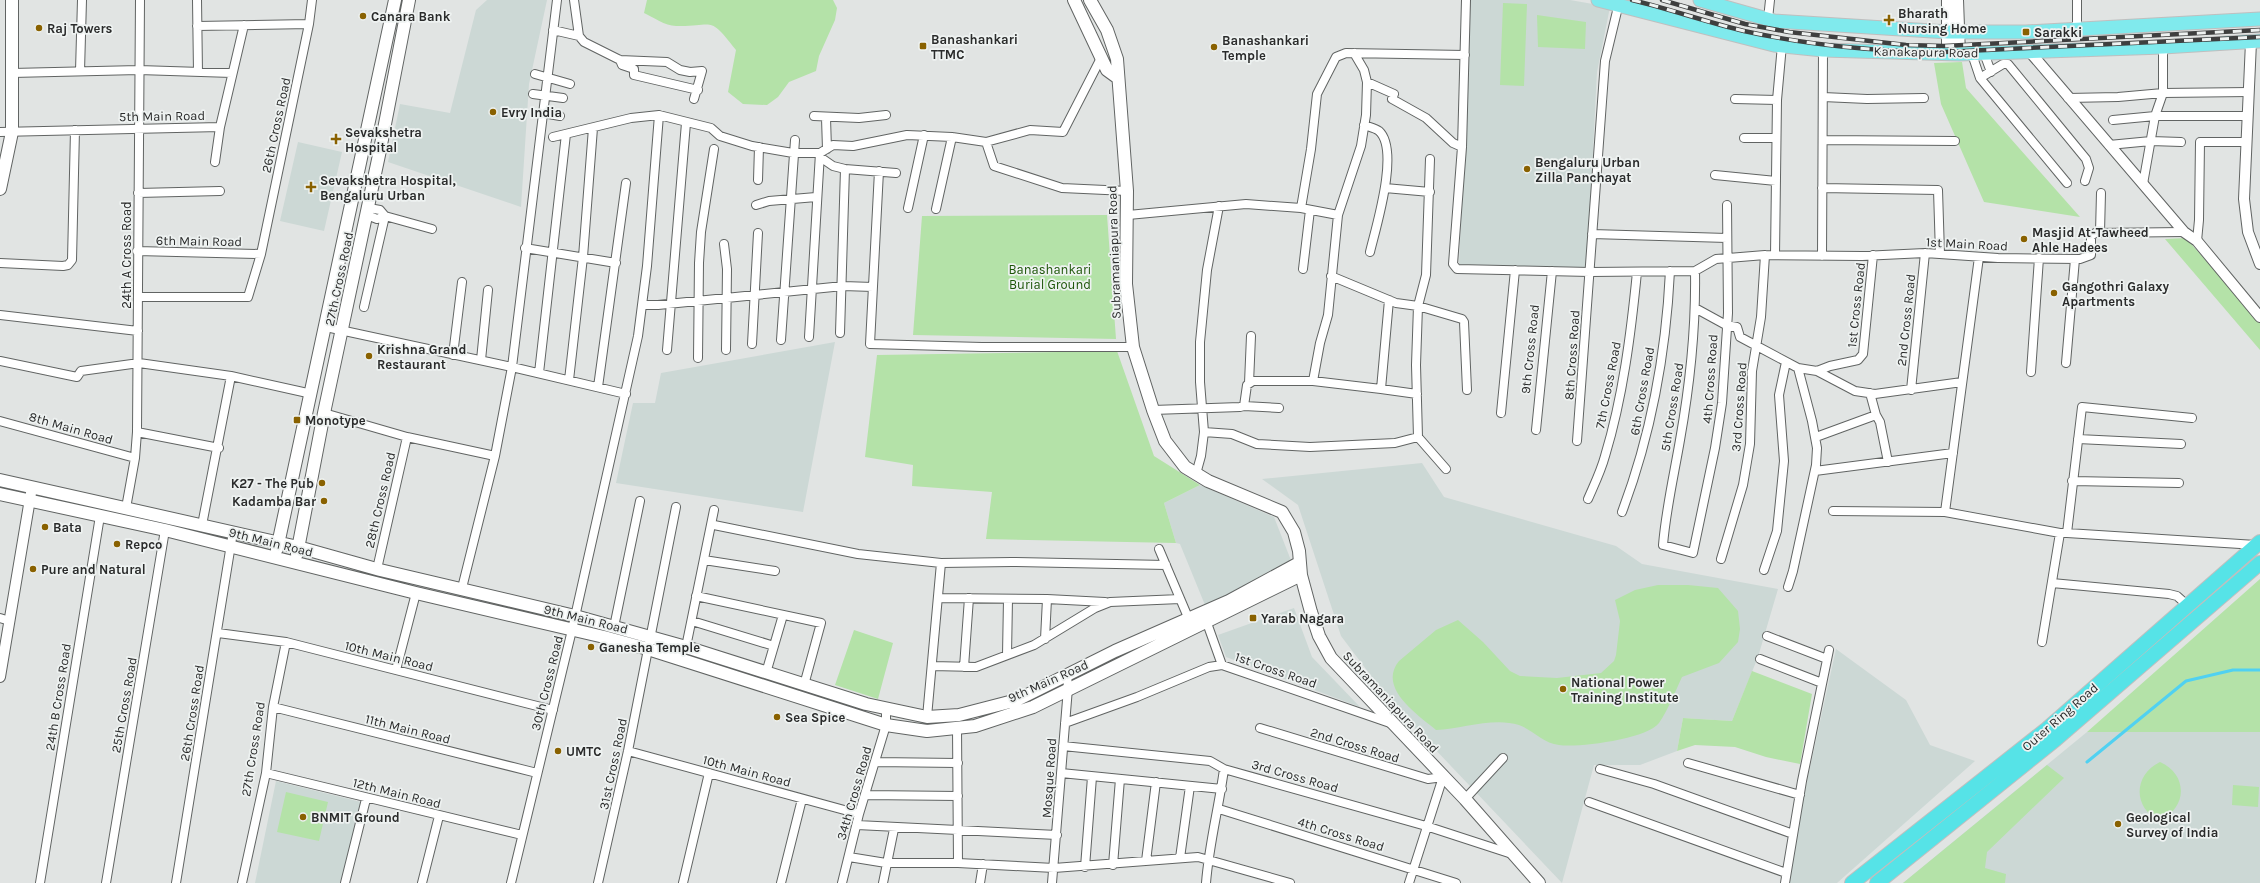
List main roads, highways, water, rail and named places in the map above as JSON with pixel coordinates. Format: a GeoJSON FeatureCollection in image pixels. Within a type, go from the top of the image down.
{"type":"FeatureCollection","features":[{"type":"Feature","properties":{"kind":"highway","name":"Outer Ring Road"},"geometry":{"type":"LineString","coordinates":[[1852,883],[2047,729],[2258,543]]}},
{"type":"Feature","properties":{"kind":"highway","name":"Outer Ring Road"},"geometry":{"type":"LineString","coordinates":[[1876,883],[2050,743],[2260,563]]}},
{"type":"Feature","properties":{"kind":"main road"},"geometry":{"type":"LineString","coordinates":[[0,189],[12,73],[12,0]]}},
{"type":"Feature","properties":{"kind":"main road","name":"27th Cross Road"},"geometry":{"type":"LineString","coordinates":[[275,558],[312,394],[395,0]]}},
{"type":"Feature","properties":{"kind":"main road","name":"27th Cross Road"},"geometry":{"type":"LineString","coordinates":[[296,563],[324,413],[368,212],[409,0]]}},
{"type":"Feature","properties":{"kind":"main road"},"geometry":{"type":"LineString","coordinates":[[1074,0],[1102,56],[1107,70],[1118,78]]}},
{"type":"Feature","properties":{"kind":"main road","name":"Subramaniapura Road"},"geometry":{"type":"LineString","coordinates":[[1090,0],[1107,30],[1117,60],[1128,215],[1126,284],[1133,347],[1153,410],[1165,441],[1185,467],[1196,474],[1208,481],[1282,512],[1294,532],[1299,550],[1300,569],[1311,612],[1320,636],[1331,658],[1390,723],[1465,799],[1540,883]]}},
{"type":"Feature","properties":{"kind":"main road","name":"Kanakapura Road"},"geometry":{"type":"LineString","coordinates":[[1598,0],[1619,2],[1774,45],[1823,50],[1966,54],[2163,47],[2255,41]]}},
{"type":"Feature","properties":{"kind":"main road","name":"Kanakapura Road"},"geometry":{"type":"LineString","coordinates":[[1700,0],[1768,20],[1953,32],[2077,29],[2260,19]]}},
{"type":"Feature","properties":{"kind":"main road"},"geometry":{"type":"LineString","coordinates":[[1948,0],[1953,32],[1966,54]]}},
{"type":"Feature","properties":{"kind":"main road"},"geometry":{"type":"LineString","coordinates":[[1953,32],[1957,0]]}},
{"type":"Feature","properties":{"kind":"main road","name":"9th Main Road"},"geometry":{"type":"LineString","coordinates":[[0,480],[279,542],[377,568],[575,616],[614,627],[649,643],[886,725],[927,731],[975,726],[1033,707],[1191,624],[1229,601],[1300,569]]}},
{"type":"Feature","properties":{"kind":"main road","name":"9th Main Road"},"geometry":{"type":"LineString","coordinates":[[0,494],[165,530],[416,593],[572,630],[649,643],[686,647],[804,685],[886,708],[927,717],[959,715],[1017,700],[1067,675],[1191,624],[1207,622],[1300,569]]}},
{"type":"Feature","properties":{"kind":"waterway"},"geometry":{"type":"LineString","coordinates":[[2087,762],[2186,681],[2233,670],[2260,670]]}},
{"type":"Feature","properties":{"kind":"railway"},"geometry":{"type":"LineString","coordinates":[[1632,0],[1744,31],[1768,36],[1818,44],[1895,51],[1944,52],[2260,37]]}},
{"type":"Feature","properties":{"kind":"railway"},"geometry":{"type":"LineString","coordinates":[[1662,0],[1745,24],[1789,32],[1906,45],[1944,46],[2260,30]]}},
{"type":"Feature","properties":{"kind":"place","name":"Canara Bank"},"geometry":{"type":"Point","coordinates":[363,16]}},
{"type":"Feature","properties":{"kind":"place","name":"Bharath Nursing Home"},"geometry":{"type":"Point","coordinates":[1889,20]}},
{"type":"Feature","properties":{"kind":"place","name":"Raj Towers"},"geometry":{"type":"Point","coordinates":[39,28]}},
{"type":"Feature","properties":{"kind":"place","name":"Sarakki"},"geometry":{"type":"Point","coordinates":[2026,32]}},
{"type":"Feature","properties":{"kind":"place","name":"Banashankari TTMC"},"geometry":{"type":"Point","coordinates":[923,46]}},
{"type":"Feature","properties":{"kind":"place","name":"Banashankari Temple"},"geometry":{"type":"Point","coordinates":[1214,47]}},
{"type":"Feature","properties":{"kind":"place","name":"Evry India"},"geometry":{"type":"Point","coordinates":[493,112]}},
{"type":"Feature","properties":{"kind":"place","name":"Sevakshetra Hospital"},"geometry":{"type":"Point","coordinates":[336,139]}},
{"type":"Feature","properties":{"kind":"place","name":"Bengaluru Urban Zilla Panchayat"},"geometry":{"type":"Point","coordinates":[1527,169]}},
{"type":"Feature","properties":{"kind":"place","name":"Sevakshetra Hospital, Bengaluru Urban"},"geometry":{"type":"Point","coordinates":[311,187]}},
{"type":"Feature","properties":{"kind":"place","name":"Masjid At-Tawheed Ahle Hadees"},"geometry":{"type":"Point","coordinates":[2024,239]}},
{"type":"Feature","properties":{"kind":"place","name":"Gangothri Galaxy Apartments"},"geometry":{"type":"Point","coordinates":[2054,293]}},
{"type":"Feature","properties":{"kind":"place","name":"Krishna Grand Restaurant"},"geometry":{"type":"Point","coordinates":[369,356]}},
{"type":"Feature","properties":{"kind":"place","name":"Monotype"},"geometry":{"type":"Point","coordinates":[297,420]}},
{"type":"Feature","properties":{"kind":"place","name":"K27 - The Pub"},"geometry":{"type":"Point","coordinates":[322,483]}},
{"type":"Feature","properties":{"kind":"place","name":"Kadamba Bar"},"geometry":{"type":"Point","coordinates":[324,501]}},
{"type":"Feature","properties":{"kind":"place","name":"Bata"},"geometry":{"type":"Point","coordinates":[45,527]}},
{"type":"Feature","properties":{"kind":"place","name":"Repco"},"geometry":{"type":"Point","coordinates":[117,544]}},
{"type":"Feature","properties":{"kind":"place","name":"Pure and Natural"},"geometry":{"type":"Point","coordinates":[33,569]}},
{"type":"Feature","properties":{"kind":"place","name":"Yarab Nagara"},"geometry":{"type":"Point","coordinates":[1253,618]}},
{"type":"Feature","properties":{"kind":"place","name":"Ganesha Temple"},"geometry":{"type":"Point","coordinates":[591,647]}},
{"type":"Feature","properties":{"kind":"place","name":"National Power Training Institute"},"geometry":{"type":"Point","coordinates":[1563,689]}},
{"type":"Feature","properties":{"kind":"place","name":"Sea Spice"},"geometry":{"type":"Point","coordinates":[777,717]}},
{"type":"Feature","properties":{"kind":"place","name":"UMTC"},"geometry":{"type":"Point","coordinates":[558,751]}},
{"type":"Feature","properties":{"kind":"place","name":"BNMIT Ground"},"geometry":{"type":"Point","coordinates":[303,817]}},
{"type":"Feature","properties":{"kind":"place","name":"Geological Survey of India"},"geometry":{"type":"Point","coordinates":[2118,824]}},
{"type":"Feature","properties":{"kind":"park label","name":"Banashankari Burial Ground"},"geometry":{"type":"Point","coordinates":[1050,276]}}]}
